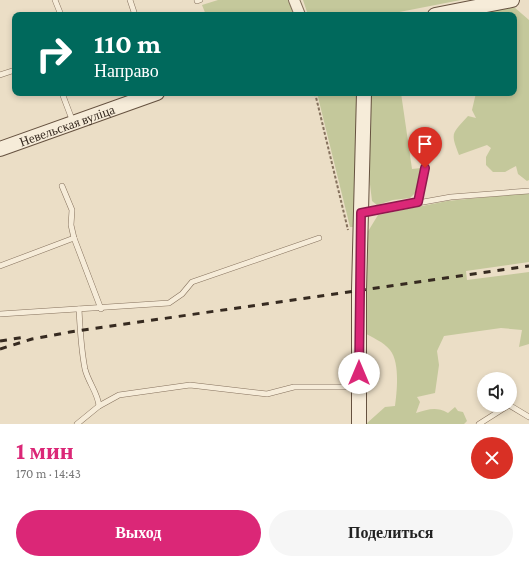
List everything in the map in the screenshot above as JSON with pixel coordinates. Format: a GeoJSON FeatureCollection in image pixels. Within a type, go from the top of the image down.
{"type":"FeatureCollection","features":[{"type":"Feature","properties":{"kind":"street"},"geometry":{"type":"LineString","coordinates":[[294,0],[299,12]]}},
{"type":"Feature","properties":{"kind":"street"},"geometry":{"type":"LineString","coordinates":[[450,12],[512,0]]}},
{"type":"Feature","properties":{"kind":"street","name":"Невельская вуліца"},"geometry":{"type":"LineString","coordinates":[[0,149],[149,96]]}},
{"type":"Feature","properties":{"kind":"street"},"geometry":{"type":"LineString","coordinates":[[359,424],[364,96]]}},
{"type":"Feature","properties":{"kind":"lane"},"geometry":{"type":"LineString","coordinates":[[55,0],[59,12]]}},
{"type":"Feature","properties":{"kind":"lane"},"geometry":{"type":"LineString","coordinates":[[130,0],[134,12]]}},
{"type":"Feature","properties":{"kind":"lane"},"geometry":{"type":"LineString","coordinates":[[0,76],[12,71]]}},
{"type":"Feature","properties":{"kind":"lane"},"geometry":{"type":"LineString","coordinates":[[63,96],[73,123]]}},
{"type":"Feature","properties":{"kind":"lane"},"geometry":{"type":"LineString","coordinates":[[418,202],[425,168]]}},
{"type":"Feature","properties":{"kind":"lane"},"geometry":{"type":"LineString","coordinates":[[62,186],[72,210],[71,225],[74,238],[101,309]]}},
{"type":"Feature","properties":{"kind":"lane"},"geometry":{"type":"LineString","coordinates":[[361,213],[451,196],[529,190]]}},
{"type":"Feature","properties":{"kind":"lane"},"geometry":{"type":"LineString","coordinates":[[0,266],[74,238]]}},
{"type":"Feature","properties":{"kind":"lane"},"geometry":{"type":"LineString","coordinates":[[0,314],[101,309],[169,303],[182,294],[192,282],[319,238]]}},
{"type":"Feature","properties":{"kind":"lane"},"geometry":{"type":"LineString","coordinates":[[79,309],[85,368],[92,389],[98,398],[99,406]]}},
{"type":"Feature","properties":{"kind":"lane"},"geometry":{"type":"LineString","coordinates":[[77,424],[99,406],[119,395],[190,385],[267,394],[294,387],[359,387]]}},
{"type":"Feature","properties":{"kind":"lane"},"geometry":{"type":"LineString","coordinates":[[479,424],[509,406],[529,418]]}},
{"type":"Feature","properties":{"kind":"path"},"geometry":{"type":"LineString","coordinates":[[316,96],[348,231]]}},
{"type":"Feature","properties":{"kind":"green space"},"geometry":{"type":"Polygon","coordinates":[[[218,0],[289,0],[293,12],[205,12],[202,5],[218,0]]]}},
{"type":"Feature","properties":{"kind":"green space"},"geometry":{"type":"Polygon","coordinates":[[[303,0],[461,0],[399,12],[307,12],[303,0]]]}},
{"type":"Feature","properties":{"kind":"green space"},"geometry":{"type":"Polygon","coordinates":[[[514,7],[529,20],[529,180],[527,181],[518,174],[516,166],[505,172],[493,172],[486,165],[486,157],[491,148],[487,145],[459,155],[454,142],[454,134],[456,130],[468,116],[476,118],[472,110],[475,96],[517,96],[517,12],[486,12],[514,7]]]}},
{"type":"Feature","properties":{"kind":"green space"},"geometry":{"type":"Polygon","coordinates":[[[318,96],[358,96],[356,227],[350,227],[318,96]]]}},
{"type":"Feature","properties":{"kind":"green space"},"geometry":{"type":"Polygon","coordinates":[[[370,96],[401,96],[412,169],[421,168],[416,192],[410,198],[393,200],[377,205],[372,201],[369,176],[370,96]]]}},
{"type":"Feature","properties":{"kind":"green space"},"geometry":{"type":"Polygon","coordinates":[[[529,194],[529,262],[466,271],[467,280],[529,272],[529,344],[519,347],[522,330],[501,328],[444,336],[437,351],[439,365],[435,393],[417,397],[420,402],[416,413],[435,409],[448,413],[455,407],[458,411],[463,412],[467,421],[464,424],[366,424],[385,407],[395,406],[397,385],[397,369],[390,350],[381,342],[363,332],[367,233],[378,215],[447,201],[529,194]]]}},
{"type":"Feature","properties":{"kind":"railway"},"geometry":{"type":"LineString","coordinates":[[0,349],[32,339],[70,332],[529,266]]}},
{"type":"Feature","properties":{"kind":"railway"},"geometry":{"type":"LineString","coordinates":[[0,341],[25,337]]}},
{"type":"Feature","properties":{"kind":"route"},"geometry":{"type":"LineString","coordinates":[[359,373],[361,213],[418,202],[425,168]]}}]}
